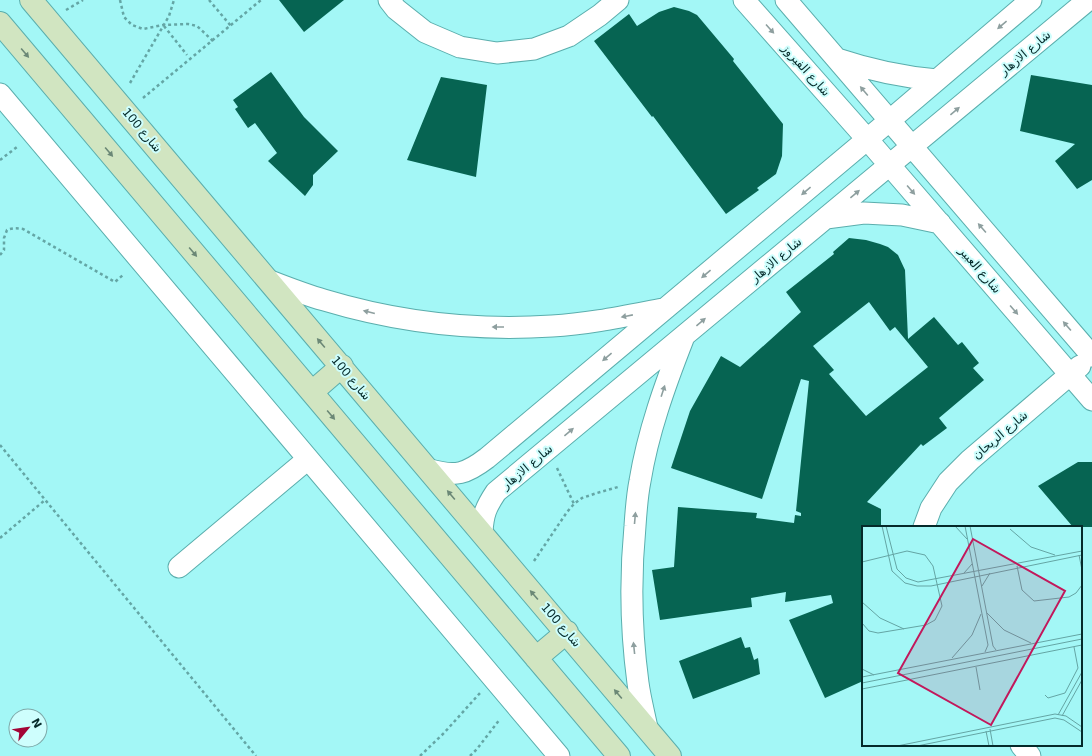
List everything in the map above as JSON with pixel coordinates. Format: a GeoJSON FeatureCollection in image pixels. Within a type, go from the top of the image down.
{"type":"FeatureCollection","features":[{"type":"Feature","properties":{"kind":"street","name":"شارع 100"},"geometry":{"type":"LineString","coordinates":[[31,0],[430,470],[521,580],[567,632],[670,756]]}},
{"type":"Feature","properties":{"kind":"street"},"geometry":{"type":"LineString","coordinates":[[389,0],[396,9],[425,32],[460,47],[497,53],[534,49],[569,36],[600,15],[618,0]]}},
{"type":"Feature","properties":{"kind":"street","name":"شارع الفيروز"},"geometry":{"type":"LineString","coordinates":[[744,0],[867,140]]}},
{"type":"Feature","properties":{"kind":"street"},"geometry":{"type":"LineString","coordinates":[[786,0],[1092,356]]}},
{"type":"Feature","properties":{"kind":"street"},"geometry":{"type":"LineString","coordinates":[[430,470],[444,474],[460,473],[474,468],[487,458],[867,140],[1031,0]]}},
{"type":"Feature","properties":{"kind":"street","name":"شارع الازهار"},"geometry":{"type":"LineString","coordinates":[[482,532],[483,517],[488,504],[496,492],[1088,0]]}},
{"type":"Feature","properties":{"kind":"street"},"geometry":{"type":"LineString","coordinates":[[0,23],[619,756]]}},
{"type":"Feature","properties":{"kind":"street"},"geometry":{"type":"LineString","coordinates":[[837,59],[886,74],[937,80]]}},
{"type":"Feature","properties":{"kind":"street"},"geometry":{"type":"LineString","coordinates":[[0,94],[559,756]]}},
{"type":"Feature","properties":{"kind":"street","name":"شارع العبير"},"geometry":{"type":"LineString","coordinates":[[867,140],[1092,400]]}},
{"type":"Feature","properties":{"kind":"street"},"geometry":{"type":"LineString","coordinates":[[826,218],[864,213],[902,215],[940,223]]}},
{"type":"Feature","properties":{"kind":"street"},"geometry":{"type":"LineString","coordinates":[[270,281],[324,300],[380,314],[437,324],[494,328],[559,326],[609,320],[665,308]]}},
{"type":"Feature","properties":{"kind":"street"},"geometry":{"type":"LineString","coordinates":[[647,728],[638,677],[634,640],[631,596],[632,551],[640,481],[654,420],[667,378],[683,337]]}},
{"type":"Feature","properties":{"kind":"street","name":"شارع الريحان"},"geometry":{"type":"LineString","coordinates":[[924,526],[931,508],[948,482],[970,460],[1092,356]]}},
{"type":"Feature","properties":{"kind":"street"},"geometry":{"type":"LineString","coordinates":[[312,392],[342,366]]}},
{"type":"Feature","properties":{"kind":"street"},"geometry":{"type":"LineString","coordinates":[[487,458],[487,468],[491,476],[498,482],[508,483]]}},
{"type":"Feature","properties":{"kind":"street"},"geometry":{"type":"LineString","coordinates":[[179,567],[308,459]]}},
{"type":"Feature","properties":{"kind":"street"},"geometry":{"type":"LineString","coordinates":[[536,658],[567,632]]}},
{"type":"Feature","properties":{"kind":"street"},"geometry":{"type":"LineString","coordinates":[[1022,746],[1030,756]]}},
{"type":"Feature","properties":{"kind":"path"},"geometry":{"type":"LineString","coordinates":[[120,0],[124,17],[132,25],[143,29],[163,25],[188,24],[197,26],[213,41]]}},
{"type":"Feature","properties":{"kind":"path"},"geometry":{"type":"LineString","coordinates":[[122,107],[163,25],[169,16],[174,0]]}},
{"type":"Feature","properties":{"kind":"path"},"geometry":{"type":"LineString","coordinates":[[209,0],[231,26]]}},
{"type":"Feature","properties":{"kind":"path"},"geometry":{"type":"LineString","coordinates":[[122,107],[213,41],[262,0]]}},
{"type":"Feature","properties":{"kind":"path"},"geometry":{"type":"LineString","coordinates":[[163,25],[187,55]]}},
{"type":"Feature","properties":{"kind":"path"},"geometry":{"type":"LineString","coordinates":[[0,255],[4,250],[4,238],[7,230],[17,228],[23,229],[115,282],[140,261]]}},
{"type":"Feature","properties":{"kind":"path"},"geometry":{"type":"LineString","coordinates":[[0,445],[256,756]]}},
{"type":"Feature","properties":{"kind":"path"},"geometry":{"type":"LineString","coordinates":[[549,449],[574,504]]}},
{"type":"Feature","properties":{"kind":"path"},"geometry":{"type":"LineString","coordinates":[[521,580],[574,504],[582,498],[640,481]]}},
{"type":"Feature","properties":{"kind":"path"},"geometry":{"type":"LineString","coordinates":[[0,538],[45,500]]}},
{"type":"Feature","properties":{"kind":"path"},"geometry":{"type":"LineString","coordinates":[[420,756],[449,728],[493,677]]}},
{"type":"Feature","properties":{"kind":"path"},"geometry":{"type":"LineString","coordinates":[[470,756],[477,749],[513,701]]}},
{"type":"Feature","properties":{"kind":"building"},"geometry":{"type":"Polygon","coordinates":[[[279,0],[344,0],[304,32],[279,0]]]}},
{"type":"Feature","properties":{"kind":"building"},"geometry":{"type":"Polygon","coordinates":[[[674,7],[697,15],[734,59],[733,61],[783,124],[782,156],[776,174],[757,188],[759,190],[726,214],[653,116],[652,117],[594,41],[629,14],[637,26],[659,12],[674,7]]]}},
{"type":"Feature","properties":{"kind":"building"},"geometry":{"type":"Polygon","coordinates":[[[271,72],[304,117],[338,151],[313,175],[313,185],[305,196],[268,161],[277,153],[255,123],[248,128],[235,109],[238,107],[233,100],[271,72]]]}},
{"type":"Feature","properties":{"kind":"building"},"geometry":{"type":"Polygon","coordinates":[[[1031,75],[1092,85],[1092,180],[1077,189],[1055,161],[1075,144],[1020,131],[1031,75]]]}},
{"type":"Feature","properties":{"kind":"building"},"geometry":{"type":"Polygon","coordinates":[[[441,77],[487,85],[476,177],[407,160],[441,77]]]}},
{"type":"Feature","properties":{"kind":"building"},"geometry":{"type":"Polygon","coordinates":[[[849,238],[866,240],[880,244],[888,247],[898,255],[905,270],[908,339],[934,317],[958,345],[962,342],[979,363],[973,368],[984,380],[939,418],[947,428],[923,446],[921,444],[867,502],[881,509],[881,526],[862,526],[862,681],[825,698],[789,620],[833,603],[831,595],[785,602],[786,592],[751,598],[752,607],[660,620],[652,570],[674,567],[678,507],[757,513],[756,518],[794,523],[795,515],[801,516],[801,513],[796,511],[809,381],[801,379],[762,499],[671,468],[690,411],[721,356],[740,367],[801,312],[786,292],[834,254],[833,252],[849,238]],[[869,302],[813,346],[834,370],[829,374],[866,416],[928,367],[895,327],[890,331],[869,302]]]}},
{"type":"Feature","properties":{"kind":"building"},"geometry":{"type":"Polygon","coordinates":[[[1078,462],[1092,462],[1092,527],[1072,526],[1038,486],[1078,462]]]}},
{"type":"Feature","properties":{"kind":"building"},"geometry":{"type":"Polygon","coordinates":[[[741,637],[745,648],[750,647],[754,660],[758,658],[760,674],[693,699],[679,661],[741,637]]]}}]}
